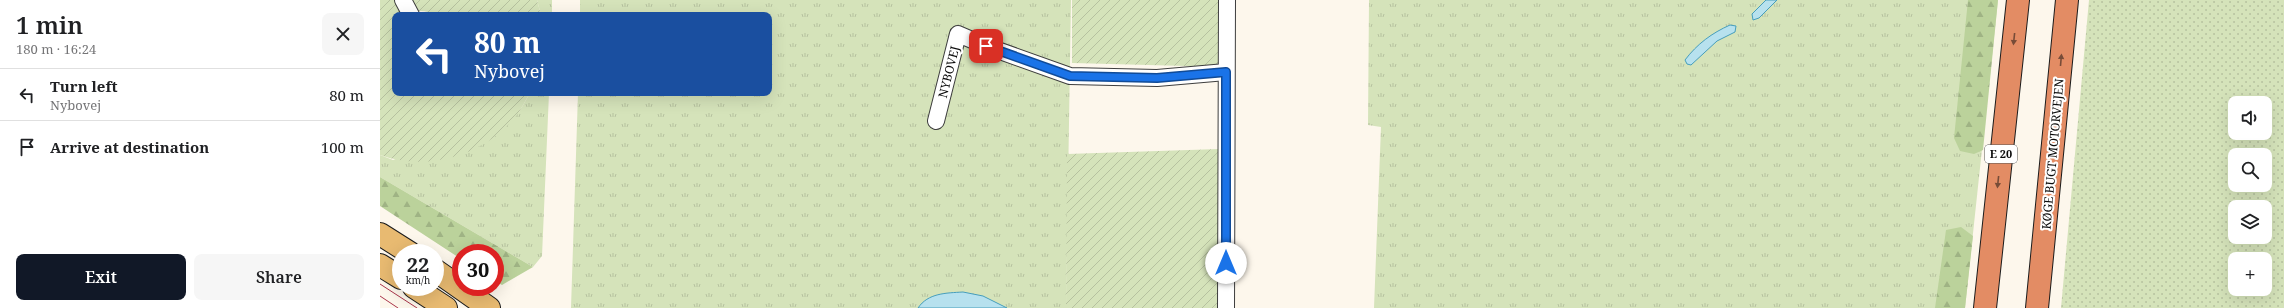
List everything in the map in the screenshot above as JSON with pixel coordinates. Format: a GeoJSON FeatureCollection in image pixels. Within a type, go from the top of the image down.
{"type":"FeatureCollection","features":[{"type":"Feature","properties":{"kind":"highway","name":"E 20"},"geometry":{"type":"LineString","coordinates":[[1984,308],[2018,0]]}},
{"type":"Feature","properties":{"kind":"highway","name":"KØGE BUGT MOTORVEJEN"},"geometry":{"type":"LineString","coordinates":[[2037,308],[2067,0]]}},
{"type":"Feature","properties":{"kind":"highway"},"geometry":{"type":"LineString","coordinates":[[2048,308],[2056,220],[2049,191]]}},
{"type":"Feature","properties":{"kind":"main road"},"geometry":{"type":"LineString","coordinates":[[380,234],[396,244]]}},
{"type":"Feature","properties":{"kind":"main road"},"geometry":{"type":"LineString","coordinates":[[380,265],[392,272]]}},
{"type":"Feature","properties":{"kind":"main road"},"geometry":{"type":"LineString","coordinates":[[444,276],[489,308]]}},
{"type":"Feature","properties":{"kind":"main road"},"geometry":{"type":"LineString","coordinates":[[428,296],[446,308]]}},
{"type":"Feature","properties":{"kind":"street"},"geometry":{"type":"LineString","coordinates":[[403,0],[409,12]]}},
{"type":"Feature","properties":{"kind":"street"},"geometry":{"type":"LineString","coordinates":[[1226,308],[1227,0]]}},
{"type":"Feature","properties":{"kind":"street","name":"NYBOVEJ"},"geometry":{"type":"LineString","coordinates":[[936,121],[958,34],[986,46],[1070,76],[1157,78],[1226,72]]}},
{"type":"Feature","properties":{"kind":"green space"},"geometry":{"type":"Polygon","coordinates":[[[380,0],[537,0],[540,12],[392,12],[392,96],[528,96],[519,112],[506,127],[491,139],[474,149],[456,156],[418,162],[399,160],[380,155],[380,0]]]}},
{"type":"Feature","properties":{"kind":"green space"},"geometry":{"type":"Polygon","coordinates":[[[537,0],[552,0],[552,12],[540,12],[537,0]]]}},
{"type":"Feature","properties":{"kind":"green space"},"geometry":{"type":"Polygon","coordinates":[[[580,0],[1071,0],[1066,308],[571,308],[578,96],[772,96],[772,12],[580,12],[580,0]]]}},
{"type":"Feature","properties":{"kind":"green space"},"geometry":{"type":"Polygon","coordinates":[[[1072,0],[1224,0],[1224,67],[1072,63],[1072,0]]]}},
{"type":"Feature","properties":{"kind":"green space"},"geometry":{"type":"Polygon","coordinates":[[[1369,0],[1998,0],[1965,308],[1374,308],[1381,127],[1368,125],[1369,0]]]}},
{"type":"Feature","properties":{"kind":"green space"},"geometry":{"type":"Polygon","coordinates":[[[1968,0],[1998,0],[1983,150],[1974,154],[1960,151],[1954,138],[1968,0]]]}},
{"type":"Feature","properties":{"kind":"green space"},"geometry":{"type":"Polygon","coordinates":[[[2089,0],[2284,0],[2284,308],[2061,308],[2089,0]]]}},
{"type":"Feature","properties":{"kind":"green space"},"geometry":{"type":"Polygon","coordinates":[[[528,96],[549,96],[542,256],[533,267],[504,250],[504,244],[494,244],[380,177],[380,155],[393,160],[519,112],[528,96]]]}},
{"type":"Feature","properties":{"kind":"green space"},"geometry":{"type":"Polygon","coordinates":[[[1219,149],[1221,308],[1066,308],[1067,154],[1219,149]]]}},
{"type":"Feature","properties":{"kind":"green space"},"geometry":{"type":"Polygon","coordinates":[[[380,177],[494,244],[452,244],[452,253],[444,248],[444,244],[438,244],[380,206],[380,177]]]}},
{"type":"Feature","properties":{"kind":"green space"},"geometry":{"type":"Polygon","coordinates":[[[1961,227],[1973,236],[1965,308],[1935,308],[1946,230],[1961,227]]]}},
{"type":"Feature","properties":{"kind":"green space"},"geometry":{"type":"Polygon","coordinates":[[[504,250],[533,267],[504,284],[504,250]]]}},
{"type":"Feature","properties":{"kind":"water"},"geometry":{"type":"Polygon","coordinates":[[[1766,0],[1777,0],[1759,18],[1753,20],[1752,14],[1766,0]]]}},
{"type":"Feature","properties":{"kind":"water"},"geometry":{"type":"Polygon","coordinates":[[[1730,25],[1736,26],[1735,32],[1717,41],[1691,65],[1687,64],[1685,60],[1700,44],[1711,35],[1730,25]]]}},
{"type":"Feature","properties":{"kind":"water"},"geometry":{"type":"Polygon","coordinates":[[[963,292],[983,296],[1007,308],[918,308],[927,299],[932,297],[963,292]]]}},
{"type":"Feature","properties":{"kind":"tram line"},"geometry":{"type":"LineString","coordinates":[[380,284],[417,308]]}},
{"type":"Feature","properties":{"kind":"tram line"},"geometry":{"type":"LineString","coordinates":[[380,296],[398,308]]}},
{"type":"Feature","properties":{"kind":"route"},"geometry":{"type":"LineString","coordinates":[[986,46],[1070,76],[1157,78],[1226,72],[1226,263]]}}]}
